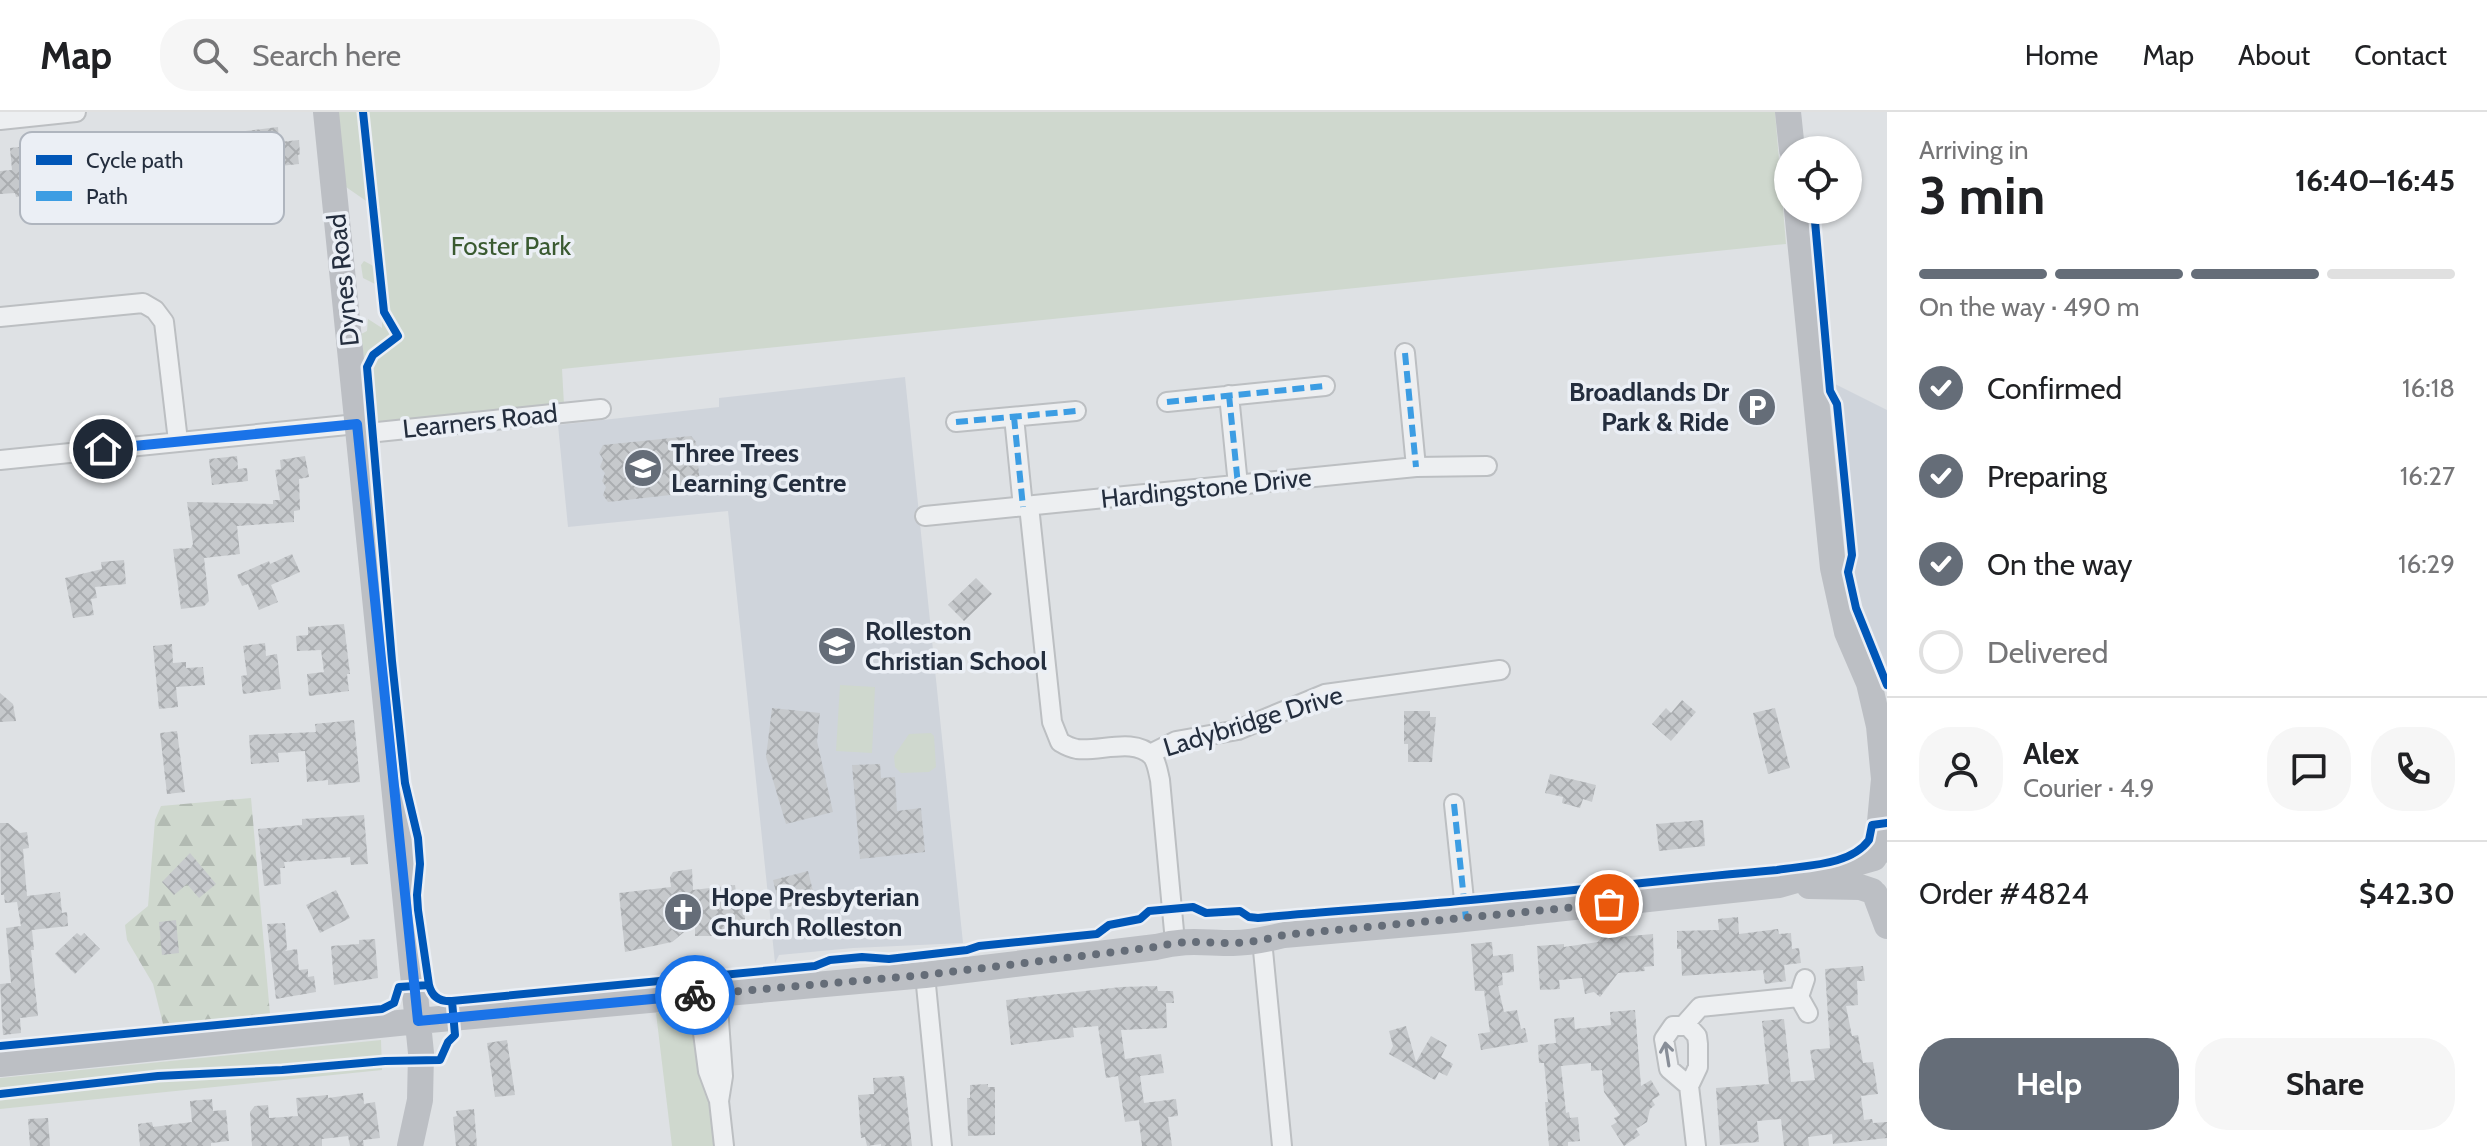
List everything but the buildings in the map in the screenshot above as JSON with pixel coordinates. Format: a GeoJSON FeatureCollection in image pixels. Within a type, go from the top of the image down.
{"type":"FeatureCollection","features":[{"type":"Feature","properties":{"kind":"main road","name":"Dynes Road"},"geometry":{"type":"LineString","coordinates":[[326,112],[418,1021],[422,1083],[418,1117],[410,1146]]}},
{"type":"Feature","properties":{"kind":"main road"},"geometry":{"type":"LineString","coordinates":[[1788,112],[1791,136]]}},
{"type":"Feature","properties":{"kind":"main road"},"geometry":{"type":"LineString","coordinates":[[1798,224],[1833,568],[1847,632],[1874,700],[1885,784],[1879,854],[1867,874],[1878,895],[1887,926]]}},
{"type":"Feature","properties":{"kind":"main road"},"geometry":{"type":"LineString","coordinates":[[1779,885],[1879,854]]}},
{"type":"Feature","properties":{"kind":"main road"},"geometry":{"type":"LineString","coordinates":[[0,1064],[418,1021],[925,975],[1156,947],[1175,942],[1203,940],[1234,943],[1284,935],[1779,885],[1860,887],[1878,895]]}},
{"type":"Feature","properties":{"kind":"street"},"geometry":{"type":"LineString","coordinates":[[0,120],[76,112]]}},
{"type":"Feature","properties":{"kind":"street"},"geometry":{"type":"LineString","coordinates":[[0,317],[143,303],[155,310],[164,322],[178,441]]}},
{"type":"Feature","properties":{"kind":"street"},"geometry":{"type":"LineString","coordinates":[[1405,353],[1416,467]]}},
{"type":"Feature","properties":{"kind":"street"},"geometry":{"type":"LineString","coordinates":[[1167,402],[1325,386]]}},
{"type":"Feature","properties":{"kind":"street"},"geometry":{"type":"LineString","coordinates":[[1229,395],[1238,485]]}},
{"type":"Feature","properties":{"kind":"street","name":"Learners Road"},"geometry":{"type":"LineString","coordinates":[[0,460],[178,441],[601,409]]}},
{"type":"Feature","properties":{"kind":"street"},"geometry":{"type":"LineString","coordinates":[[956,422],[1076,411]]}},
{"type":"Feature","properties":{"kind":"street"},"geometry":{"type":"LineString","coordinates":[[1014,417],[1052,722],[1060,742],[1075,749],[1124,747],[1150,754],[1156,762],[1175,942]]}},
{"type":"Feature","properties":{"kind":"street","name":"Hardingstone Drive"},"geometry":{"type":"LineString","coordinates":[[925,516],[1416,467],[1487,466]]}},
{"type":"Feature","properties":{"kind":"street","name":"Ladybridge Drive"},"geometry":{"type":"LineString","coordinates":[[1150,754],[1176,741],[1238,730],[1325,694],[1500,670]]}},
{"type":"Feature","properties":{"kind":"street"},"geometry":{"type":"LineString","coordinates":[[1454,804],[1466,919]]}},
{"type":"Feature","properties":{"kind":"street"},"geometry":{"type":"LineString","coordinates":[[1262,940],[1282,1146]]}},
{"type":"Feature","properties":{"kind":"street"},"geometry":{"type":"LineString","coordinates":[[925,975],[942,1146]]}},
{"type":"Feature","properties":{"kind":"street"},"geometry":{"type":"LineString","coordinates":[[708,994],[723,1076],[719,1101],[724,1146]]}},
{"type":"Feature","properties":{"kind":"street"},"geometry":{"type":"LineString","coordinates":[[1684,1025],[1700,1007],[1804,996]]}},
{"type":"Feature","properties":{"kind":"street"},"geometry":{"type":"LineString","coordinates":[[1689,1086],[1669,1069],[1664,1047],[1667,1032],[1673,1026],[1684,1025],[1694,1030],[1698,1044],[1698,1067],[1689,1086],[1696,1146]]}},
{"type":"Feature","properties":{"kind":"shaded area","name":"Rolleston Christian School"},"geometry":{"type":"Polygon","coordinates":[[[905,377],[963,943],[779,955],[775,963],[728,511],[568,527],[558,425],[719,407],[719,398],[905,377]]]}},
{"type":"Feature","properties":{"kind":"shaded area"},"geometry":{"type":"Polygon","coordinates":[[[1833,383],[1887,410],[1887,675],[1863,623],[1851,571],[1855,557],[1841,408],[1833,383]]]}},
{"type":"Feature","properties":{"kind":"green space","name":"Foster Park"},"geometry":{"type":"Polygon","coordinates":[[[336,112],[1775,112],[1774,224],[1784,224],[1786,244],[562,369],[564,405],[384,423],[371,421],[361,334],[367,331],[368,319],[382,328],[382,321],[386,319],[381,287],[363,278],[361,265],[364,261],[379,269],[372,205],[346,187],[336,112]]]}},
{"type":"Feature","properties":{"kind":"green space"},"geometry":{"type":"Polygon","coordinates":[[[840,685],[875,687],[872,753],[836,751],[840,685]]]}},
{"type":"Feature","properties":{"kind":"green space"},"geometry":{"type":"Polygon","coordinates":[[[931,733],[934,736],[936,767],[929,772],[901,773],[895,767],[894,756],[909,734],[931,733]]]}},
{"type":"Feature","properties":{"kind":"green space"},"geometry":{"type":"Polygon","coordinates":[[[251,798],[270,1014],[163,1024],[153,984],[127,940],[125,925],[148,906],[155,820],[161,806],[251,798]]]}},
{"type":"Feature","properties":{"kind":"green space"},"geometry":{"type":"Polygon","coordinates":[[[679,1010],[689,1017],[696,1029],[702,1080],[710,1103],[714,1146],[672,1146],[656,1013],[679,1010]]]}},
{"type":"Feature","properties":{"kind":"green space"},"geometry":{"type":"Polygon","coordinates":[[[381,1040],[382,1070],[0,1109],[0,1078],[381,1040]]]}},
{"type":"Feature","properties":{"kind":"marked path"},"geometry":{"type":"LineString","coordinates":[[1405,353],[1416,467]]}},
{"type":"Feature","properties":{"kind":"marked path"},"geometry":{"type":"LineString","coordinates":[[1167,402],[1325,386]]}},
{"type":"Feature","properties":{"kind":"marked path"},"geometry":{"type":"LineString","coordinates":[[1229,395],[1238,485]]}},
{"type":"Feature","properties":{"kind":"marked path"},"geometry":{"type":"LineString","coordinates":[[956,422],[1076,411]]}},
{"type":"Feature","properties":{"kind":"marked path"},"geometry":{"type":"LineString","coordinates":[[1014,417],[1023,507]]}},
{"type":"Feature","properties":{"kind":"marked path"},"geometry":{"type":"LineString","coordinates":[[1454,804],[1466,919]]}},
{"type":"Feature","properties":{"kind":"cycle path"},"geometry":{"type":"LineString","coordinates":[[363,112],[384,312],[398,336],[373,355],[367,367],[392,661],[405,783],[418,838],[418,910],[429,985],[434,996],[440,1000],[815,966],[830,960],[862,957],[889,959],[1097,934],[1109,925],[1140,919],[1149,911],[1193,907],[1206,913],[1240,911],[1258,918],[1777,870],[1827,863],[1851,855],[1869,840],[1872,825],[1887,823]]}},
{"type":"Feature","properties":{"kind":"cycle path"},"geometry":{"type":"LineString","coordinates":[[1815,224],[1830,391],[1837,404],[1852,555],[1848,572],[1856,608],[1887,685]]}},
{"type":"Feature","properties":{"kind":"cycle path"},"geometry":{"type":"LineString","coordinates":[[0,1046],[382,1009],[394,1003],[399,987],[429,985]]}},
{"type":"Feature","properties":{"kind":"cycle path"},"geometry":{"type":"LineString","coordinates":[[0,1094],[158,1076],[440,1060],[448,1042],[455,1035],[452,1001]]}},
{"type":"Feature","properties":{"kind":"way so far"},"geometry":{"type":"LineString","coordinates":[[695,995],[925,975],[1156,947],[1175,942],[1203,940],[1234,943],[1284,935],[1609,904]]}},
{"type":"Feature","properties":{"kind":"place","name":"Broadlands Dr Park & Ride"},"geometry":{"type":"Point","coordinates":[1757,407]}},
{"type":"Feature","properties":{"kind":"place","name":"Three Trees Learning Centre"},"geometry":{"type":"Point","coordinates":[643,468]}},
{"type":"Feature","properties":{"kind":"place","name":"Rolleston Christian School"},"geometry":{"type":"Point","coordinates":[837,646]}},
{"type":"Feature","properties":{"kind":"place","name":"Hope Presbyterian Church Rolleston"},"geometry":{"type":"Point","coordinates":[683,912]}},
{"type":"Feature","properties":{"kind":"route"},"geometry":{"type":"LineString","coordinates":[[103,449],[357,424],[418,1021],[695,995]]}}]}
